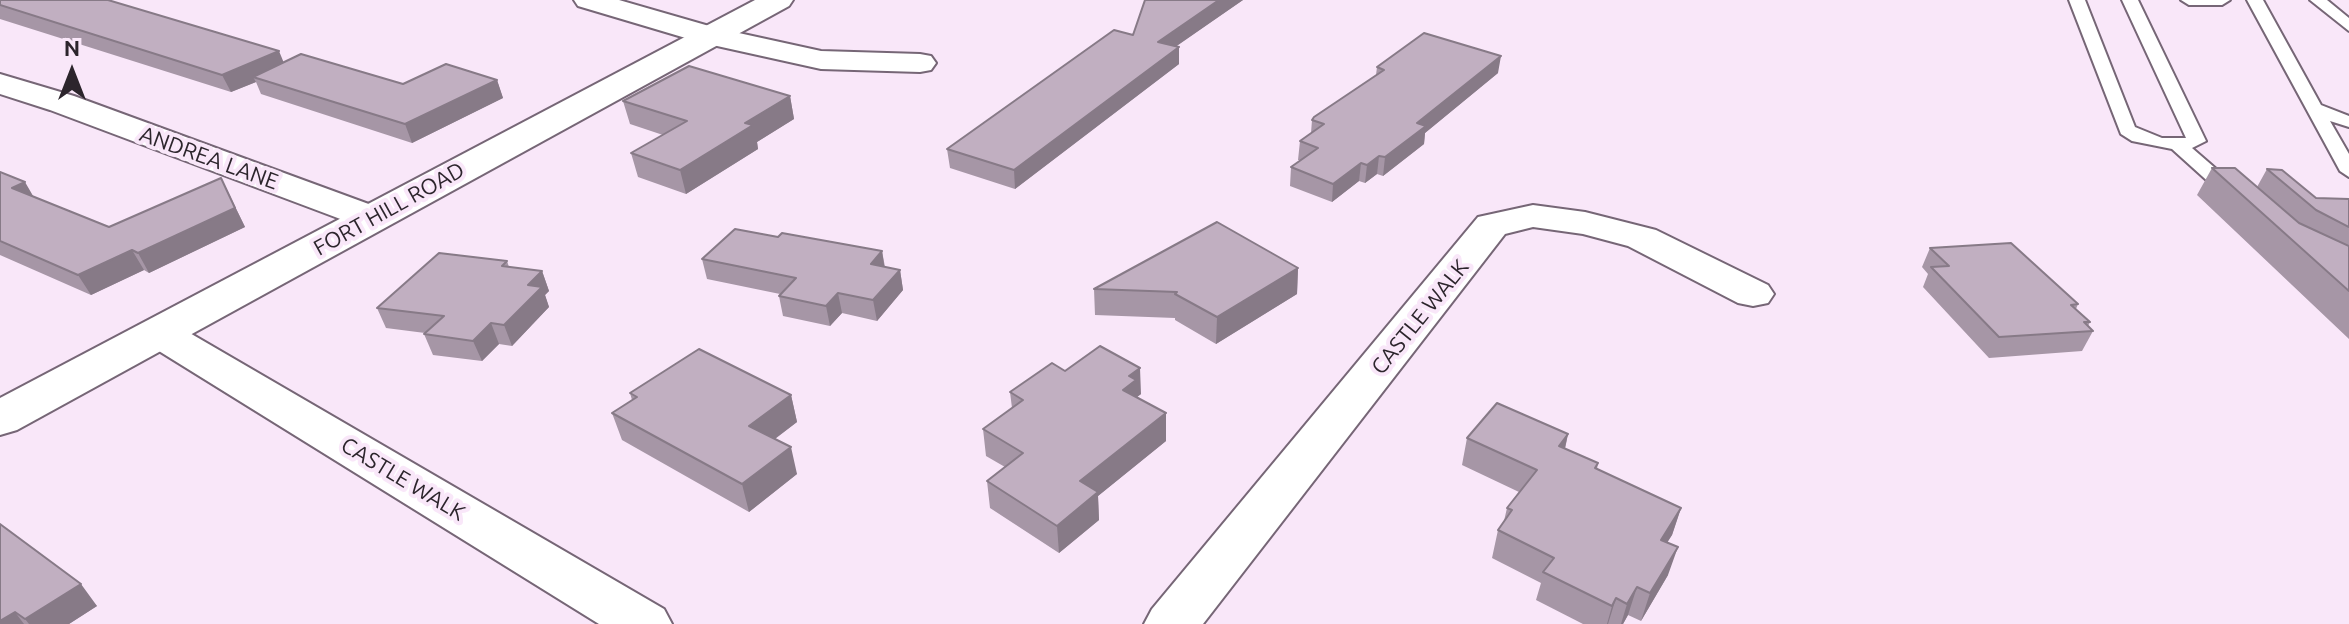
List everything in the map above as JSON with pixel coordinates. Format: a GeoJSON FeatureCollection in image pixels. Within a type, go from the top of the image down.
{"type":"FeatureCollection","features":[{"type":"Feature","properties":{"kind":"street"},"geometry":{"type":"LineString","coordinates":[[588,0],[710,36],[821,60],[920,63]]}},
{"type":"Feature","properties":{"kind":"street","name":"FORT HILL ROAD"},"geometry":{"type":"LineString","coordinates":[[0,419],[778,0]]}},
{"type":"Feature","properties":{"kind":"street","name":"ANDREA LANE"},"geometry":{"type":"LineString","coordinates":[[0,84],[62,103],[372,218]]}},
{"type":"Feature","properties":{"kind":"street","name":"CASTLE WALK"},"geometry":{"type":"LineString","coordinates":[[1172,624],[1492,225],[1533,216],[1585,223],[1642,238],[1753,294]]}},
{"type":"Feature","properties":{"kind":"street","name":"CASTLE WALK"},"geometry":{"type":"LineString","coordinates":[[161,334],[644,624]]}},
{"type":"Feature","properties":{"kind":"lane"},"geometry":{"type":"LineString","coordinates":[[2077,0],[2127,130],[2138,137],[2177,144],[2197,141],[2130,0]]}},
{"type":"Feature","properties":{"kind":"lane"},"geometry":{"type":"LineString","coordinates":[[2189,0],[2222,0]]}},
{"type":"Feature","properties":{"kind":"lane"},"geometry":{"type":"LineString","coordinates":[[2255,0],[2349,171]]}},
{"type":"Feature","properties":{"kind":"lane"},"geometry":{"type":"LineString","coordinates":[[2318,0],[2349,26]]}},
{"type":"Feature","properties":{"kind":"lane"},"geometry":{"type":"LineString","coordinates":[[2316,109],[2349,122]]}},
{"type":"Feature","properties":{"kind":"lane"},"geometry":{"type":"LineString","coordinates":[[2177,144],[2245,204]]}},
{"type":"Feature","properties":{"kind":"building"},"geometry":{"type":"Polygon","coordinates":[[[0,0],[108,0],[279,51],[222,75],[0,5],[0,0]]]}},
{"type":"Feature","properties":{"kind":"building"},"geometry":{"type":"Polygon","coordinates":[[[1145,0],[1219,0],[1158,42],[1179,47],[1014,170],[947,149],[1114,30],[1133,35],[1145,0]]]}},
{"type":"Feature","properties":{"kind":"building"},"geometry":{"type":"Polygon","coordinates":[[[1424,33],[1501,56],[1417,123],[1426,126],[1385,157],[1379,156],[1367,165],[1361,163],[1333,184],[1291,167],[1318,148],[1300,141],[1324,124],[1312,120],[1314,117],[1384,70],[1377,67],[1424,33]]]}},
{"type":"Feature","properties":{"kind":"building"},"geometry":{"type":"Polygon","coordinates":[[[301,54],[403,84],[446,64],[497,80],[405,124],[253,77],[301,54]]]}},
{"type":"Feature","properties":{"kind":"building"},"geometry":{"type":"Polygon","coordinates":[[[689,66],[790,96],[745,123],[753,125],[680,170],[631,153],[687,121],[623,101],[689,66]]]}},
{"type":"Feature","properties":{"kind":"building"},"geometry":{"type":"Polygon","coordinates":[[[2212,168],[2235,168],[2299,223],[2349,246],[2349,291],[2212,168]]]}},
{"type":"Feature","properties":{"kind":"building"},"geometry":{"type":"Polygon","coordinates":[[[2267,169],[2282,170],[2316,198],[2349,199],[2349,227],[2316,210],[2267,169]]]}},
{"type":"Feature","properties":{"kind":"building"},"geometry":{"type":"Polygon","coordinates":[[[0,172],[25,182],[12,188],[109,227],[221,178],[235,208],[138,253],[132,250],[78,275],[0,241],[0,172]]]}},
{"type":"Feature","properties":{"kind":"building"},"geometry":{"type":"Polygon","coordinates":[[[1217,222],[1298,268],[1217,317],[1175,294],[1177,292],[1094,289],[1217,222]]]}},
{"type":"Feature","properties":{"kind":"building"},"geometry":{"type":"Polygon","coordinates":[[[735,229],[778,237],[782,233],[882,251],[871,264],[900,270],[873,300],[838,293],[826,306],[779,296],[796,278],[702,259],[735,229]]]}},
{"type":"Feature","properties":{"kind":"building"},"geometry":{"type":"Polygon","coordinates":[[[2011,243],[2078,304],[2071,305],[2090,322],[2084,322],[2093,331],[1999,337],[1931,267],[1949,266],[1930,248],[2011,243]]]}},
{"type":"Feature","properties":{"kind":"building"},"geometry":{"type":"Polygon","coordinates":[[[439,253],[507,261],[502,266],[542,271],[528,285],[542,287],[504,325],[491,323],[473,341],[424,334],[444,316],[377,308],[439,253]]]}},
{"type":"Feature","properties":{"kind":"building"},"geometry":{"type":"Polygon","coordinates":[[[1100,346],[1140,368],[1129,376],[1136,380],[1123,390],[1166,413],[1080,481],[1098,492],[1057,526],[987,481],[1023,453],[983,429],[1023,400],[1010,392],[1052,363],[1065,371],[1100,346]]]}},
{"type":"Feature","properties":{"kind":"building"},"geometry":{"type":"Polygon","coordinates":[[[699,349],[791,395],[749,426],[791,447],[742,484],[612,413],[637,397],[630,393],[699,349]]]}},
{"type":"Feature","properties":{"kind":"building"},"geometry":{"type":"Polygon","coordinates":[[[1497,403],[1568,434],[1559,446],[1598,463],[1595,468],[1681,508],[1661,540],[1678,547],[1650,593],[1637,587],[1627,604],[1616,598],[1612,606],[1543,572],[1554,558],[1498,530],[1512,510],[1507,508],[1537,470],[1467,438],[1497,403]]]}},
{"type":"Feature","properties":{"kind":"building"},"geometry":{"type":"Polygon","coordinates":[[[0,524],[81,584],[25,619],[15,612],[0,621],[0,524]]]}}]}
